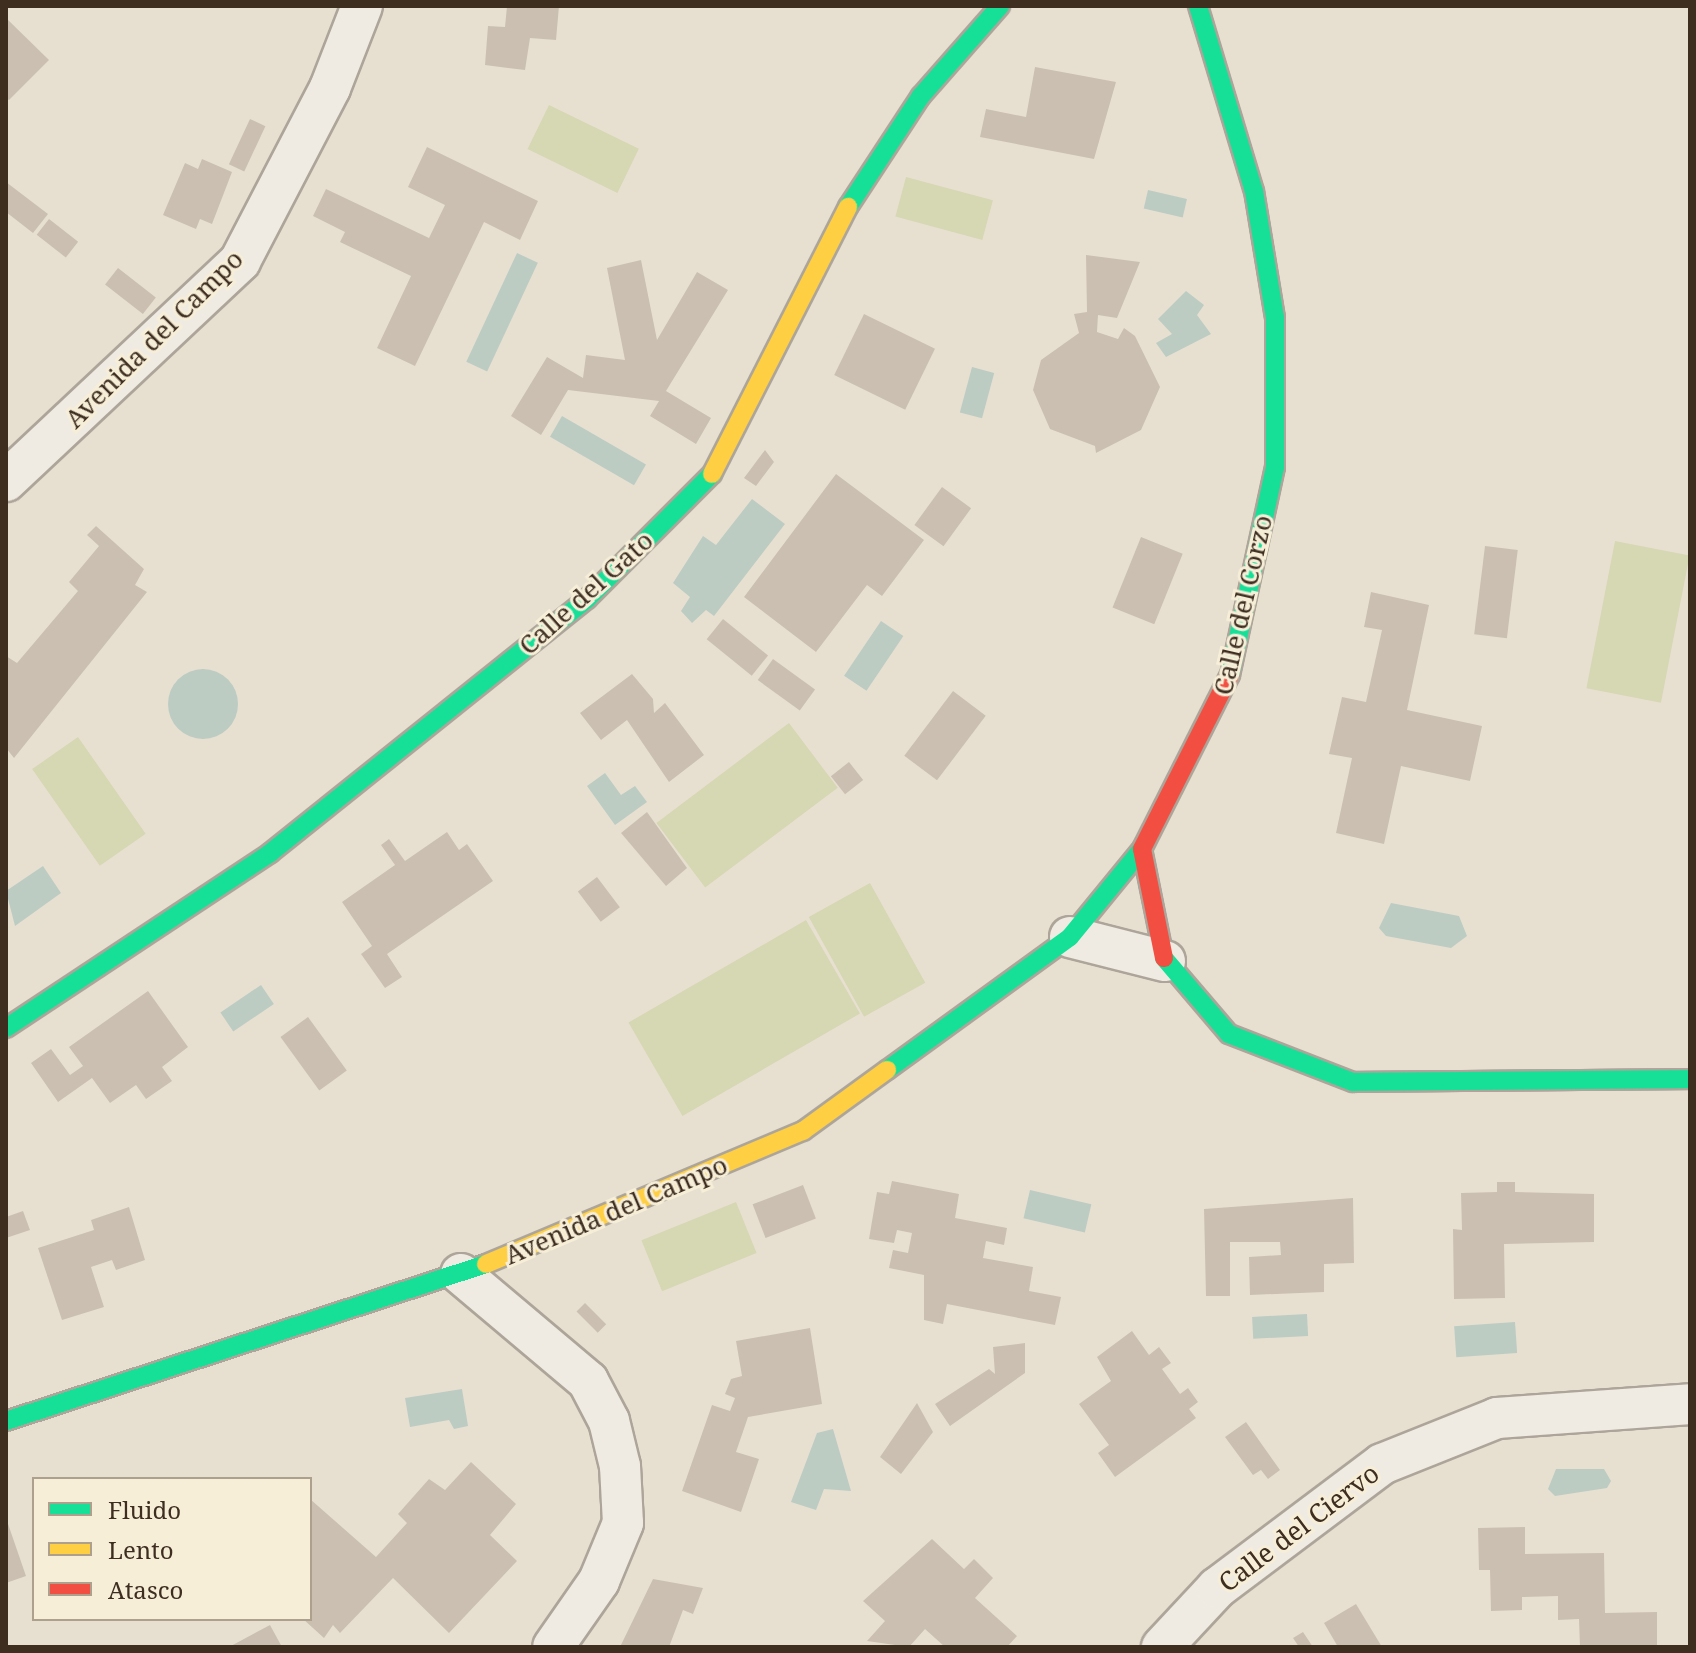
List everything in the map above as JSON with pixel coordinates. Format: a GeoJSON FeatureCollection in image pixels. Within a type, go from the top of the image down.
{"type":"FeatureCollection","features":[{"type":"Feature","properties":{"kind":"street","name":"Avenida del Campo"},"geometry":{"type":"LineString","coordinates":[[6,481],[240,261],[330,88],[362,6]]}},
{"type":"Feature","properties":{"kind":"street","name":"Calle del Gato"},"geometry":{"type":"LineString","coordinates":[[6,1028],[270,853],[587,599],[723,463],[846,211],[921,96],[1000,6]]}},
{"type":"Feature","properties":{"kind":"street","name":"Calle del Corzo"},"geometry":{"type":"LineString","coordinates":[[1142,849],[1226,694],[1275,467],[1275,318],[1258,219],[1198,6]]}},
{"type":"Feature","properties":{"kind":"street","name":"Avenida del Campo"},"geometry":{"type":"LineString","coordinates":[[6,1421],[461,1274],[803,1131],[1070,937],[1142,849]]}},
{"type":"Feature","properties":{"kind":"street"},"geometry":{"type":"LineString","coordinates":[[1142,849],[1165,961],[1229,1034],[1353,1082],[1690,1079]]}},
{"type":"Feature","properties":{"kind":"street"},"geometry":{"type":"LineString","coordinates":[[1070,937],[1165,961]]}},
{"type":"Feature","properties":{"kind":"street"},"geometry":{"type":"LineString","coordinates":[[461,1274],[588,1381],[617,1451],[623,1523],[599,1581],[553,1647]]}},
{"type":"Feature","properties":{"kind":"street","name":"Calle del Ciervo"},"geometry":{"type":"LineString","coordinates":[[1162,1647],[1217,1588],[1382,1464],[1497,1418],[1690,1404]]}},
{"type":"Feature","properties":{"kind":"green space"},"geometry":{"type":"Polygon","coordinates":[[[549,105],[639,149],[617,193],[528,149],[549,105]]]}},
{"type":"Feature","properties":{"kind":"green space"},"geometry":{"type":"Polygon","coordinates":[[[906,177],[993,200],[982,240],[895,217],[906,177]]]}},
{"type":"Feature","properties":{"kind":"green space"},"geometry":{"type":"Polygon","coordinates":[[[1615,541],[1690,556],[1661,703],[1586,688],[1615,541]]]}},
{"type":"Feature","properties":{"kind":"green space"},"geometry":{"type":"Polygon","coordinates":[[[789,723],[838,788],[705,888],[656,823],[789,723]]]}},
{"type":"Feature","properties":{"kind":"green space"},"geometry":{"type":"Polygon","coordinates":[[[78,737],[146,834],[100,866],[32,769],[78,737]]]}},
{"type":"Feature","properties":{"kind":"green space"},"geometry":{"type":"Polygon","coordinates":[[[870,883],[925,983],[864,1017],[809,917],[870,883]]]}},
{"type":"Feature","properties":{"kind":"green space"},"geometry":{"type":"Polygon","coordinates":[[[806,920],[860,1014],[682,1116],[628,1022],[806,920]]]}},
{"type":"Feature","properties":{"kind":"green space"},"geometry":{"type":"Polygon","coordinates":[[[736,1202],[757,1253],[662,1291],[641,1240],[736,1202]]]}},
{"type":"Feature","properties":{"kind":"shaded area"},"geometry":{"type":"Polygon","coordinates":[[[1148,190],[1187,199],[1183,218],[1144,209],[1148,190]]]}},
{"type":"Feature","properties":{"kind":"shaded area"},"geometry":{"type":"Polygon","coordinates":[[[517,253],[538,263],[487,371],[466,362],[517,253]]]}},
{"type":"Feature","properties":{"kind":"shaded area"},"geometry":{"type":"Polygon","coordinates":[[[1186,291],[1204,305],[1197,315],[1211,334],[1166,357],[1156,343],[1172,334],[1158,319],[1186,291]]]}},
{"type":"Feature","properties":{"kind":"shaded area"},"geometry":{"type":"Polygon","coordinates":[[[972,367],[994,373],[982,418],[960,412],[972,367]]]}},
{"type":"Feature","properties":{"kind":"shaded area"},"geometry":{"type":"Polygon","coordinates":[[[562,416],[646,464],[634,485],[550,437],[562,416]]]}},
{"type":"Feature","properties":{"kind":"shaded area"},"geometry":{"type":"Polygon","coordinates":[[[752,499],[785,524],[714,616],[706,610],[692,623],[681,611],[690,597],[673,583],[703,536],[716,545],[752,499]]]}},
{"type":"Feature","properties":{"kind":"shaded area"},"geometry":{"type":"Polygon","coordinates":[[[881,621],[903,636],[866,691],[844,676],[881,621]]]}},
{"type":"Feature","properties":{"kind":"shaded area"},"geometry":{"type":"Polygon","coordinates":[[[196,669],[210,669],[232,684],[238,704],[236,717],[228,729],[210,739],[196,739],[174,724],[168,711],[168,697],[183,675],[196,669]]]}},
{"type":"Feature","properties":{"kind":"shaded area"},"geometry":{"type":"Polygon","coordinates":[[[605,773],[621,795],[635,786],[647,802],[615,825],[587,786],[605,773]]]}},
{"type":"Feature","properties":{"kind":"shaded area"},"geometry":{"type":"Polygon","coordinates":[[[43,866],[61,893],[15,926],[6,891],[43,866]]]}},
{"type":"Feature","properties":{"kind":"shaded area"},"geometry":{"type":"Polygon","coordinates":[[[1391,903],[1459,916],[1467,936],[1451,948],[1386,936],[1379,928],[1391,903]]]}},
{"type":"Feature","properties":{"kind":"shaded area"},"geometry":{"type":"Polygon","coordinates":[[[261,985],[274,1004],[233,1031],[220,1012],[261,985]]]}},
{"type":"Feature","properties":{"kind":"shaded area"},"geometry":{"type":"Polygon","coordinates":[[[1030,1190],[1091,1204],[1085,1232],[1023,1218],[1030,1190]]]}},
{"type":"Feature","properties":{"kind":"shaded area"},"geometry":{"type":"Polygon","coordinates":[[[1307,1314],[1308,1336],[1253,1339],[1252,1317],[1307,1314]]]}},
{"type":"Feature","properties":{"kind":"shaded area"},"geometry":{"type":"Polygon","coordinates":[[[1515,1322],[1517,1353],[1456,1357],[1454,1326],[1515,1322]]]}},
{"type":"Feature","properties":{"kind":"shaded area"},"geometry":{"type":"Polygon","coordinates":[[[462,1389],[468,1426],[454,1429],[449,1420],[410,1427],[405,1398],[462,1389]]]}},
{"type":"Feature","properties":{"kind":"shaded area"},"geometry":{"type":"Polygon","coordinates":[[[833,1429],[851,1491],[824,1489],[816,1510],[791,1502],[817,1433],[833,1429]]]}},
{"type":"Feature","properties":{"kind":"shaded area"},"geometry":{"type":"Polygon","coordinates":[[[1556,1469],[1604,1469],[1611,1481],[1607,1488],[1555,1496],[1548,1489],[1556,1469]]]}},
{"type":"Feature","properties":{"kind":"building"},"geometry":{"type":"Polygon","coordinates":[[[507,6],[559,6],[556,40],[530,38],[525,70],[485,65],[488,26],[505,27],[507,6]]]}},
{"type":"Feature","properties":{"kind":"building"},"geometry":{"type":"Polygon","coordinates":[[[6,18],[49,60],[9,100],[6,98],[6,18]]]}},
{"type":"Feature","properties":{"kind":"building"},"geometry":{"type":"Polygon","coordinates":[[[1035,67],[1116,82],[1094,159],[980,137],[986,109],[1026,117],[1035,67]]]}},
{"type":"Feature","properties":{"kind":"building"},"geometry":{"type":"Polygon","coordinates":[[[250,119],[265,126],[244,171],[229,164],[250,119]]]}},
{"type":"Feature","properties":{"kind":"building"},"geometry":{"type":"Polygon","coordinates":[[[427,147],[538,201],[520,240],[484,222],[415,366],[377,348],[411,276],[340,242],[345,232],[313,216],[326,189],[429,238],[445,205],[408,187],[427,147]]]}},
{"type":"Feature","properties":{"kind":"building"},"geometry":{"type":"Polygon","coordinates":[[[202,159],[232,172],[212,224],[200,219],[196,229],[163,215],[185,163],[198,169],[202,159]]]}},
{"type":"Feature","properties":{"kind":"building"},"geometry":{"type":"Polygon","coordinates":[[[6,182],[48,214],[33,233],[6,212],[6,182]]]}},
{"type":"Feature","properties":{"kind":"building"},"geometry":{"type":"Polygon","coordinates":[[[49,219],[78,242],[66,258],[37,235],[49,219]]]}},
{"type":"Feature","properties":{"kind":"building"},"geometry":{"type":"Polygon","coordinates":[[[1086,255],[1140,262],[1117,318],[1098,315],[1097,332],[1118,339],[1124,328],[1135,336],[1160,387],[1141,430],[1096,453],[1095,446],[1050,429],[1033,390],[1041,360],[1079,333],[1074,314],[1087,312],[1086,255]]]}},
{"type":"Feature","properties":{"kind":"building"},"geometry":{"type":"Polygon","coordinates":[[[641,260],[657,340],[697,272],[728,290],[666,391],[711,418],[696,444],[650,416],[659,401],[568,390],[541,435],[511,416],[547,357],[583,378],[586,355],[625,360],[607,268],[641,260]]]}},
{"type":"Feature","properties":{"kind":"building"},"geometry":{"type":"Polygon","coordinates":[[[118,268],[156,298],[143,314],[105,285],[118,268]]]}},
{"type":"Feature","properties":{"kind":"building"},"geometry":{"type":"Polygon","coordinates":[[[864,314],[935,349],[905,410],[834,375],[864,314]]]}},
{"type":"Feature","properties":{"kind":"building"},"geometry":{"type":"Polygon","coordinates":[[[765,450],[774,462],[756,486],[744,478],[765,450]]]}},
{"type":"Feature","properties":{"kind":"building"},"geometry":{"type":"Polygon","coordinates":[[[836,474],[924,540],[882,596],[867,585],[816,652],[744,597],[836,474]]]}},
{"type":"Feature","properties":{"kind":"building"},"geometry":{"type":"Polygon","coordinates":[[[942,487],[971,508],[943,546],[914,525],[942,487]]]}},
{"type":"Feature","properties":{"kind":"building"},"geometry":{"type":"Polygon","coordinates":[[[96,526],[144,569],[135,585],[147,592],[14,758],[6,748],[6,656],[17,663],[78,591],[69,582],[99,546],[87,535],[96,526]]]}},
{"type":"Feature","properties":{"kind":"building"},"geometry":{"type":"Polygon","coordinates":[[[1141,537],[1183,554],[1154,624],[1113,607],[1141,537]]]}},
{"type":"Feature","properties":{"kind":"building"},"geometry":{"type":"Polygon","coordinates":[[[1485,546],[1518,550],[1507,638],[1474,634],[1485,546]]]}},
{"type":"Feature","properties":{"kind":"building"},"geometry":{"type":"Polygon","coordinates":[[[1371,592],[1429,605],[1407,710],[1482,726],[1470,781],[1401,766],[1384,844],[1336,833],[1352,758],[1329,754],[1342,697],[1366,702],[1382,630],[1364,627],[1371,592]]]}},
{"type":"Feature","properties":{"kind":"building"},"geometry":{"type":"Polygon","coordinates":[[[723,619],[768,656],[752,676],[707,639],[723,619]]]}},
{"type":"Feature","properties":{"kind":"building"},"geometry":{"type":"Polygon","coordinates":[[[773,659],[815,690],[800,711],[758,680],[773,659]]]}},
{"type":"Feature","properties":{"kind":"building"},"geometry":{"type":"Polygon","coordinates":[[[632,674],[653,699],[654,713],[665,703],[704,755],[669,782],[627,720],[601,740],[580,713],[632,674]]]}},
{"type":"Feature","properties":{"kind":"building"},"geometry":{"type":"Polygon","coordinates":[[[953,691],[986,716],[937,780],[904,756],[953,691]]]}},
{"type":"Feature","properties":{"kind":"building"},"geometry":{"type":"Polygon","coordinates":[[[849,762],[863,780],[845,794],[831,776],[849,762]]]}},
{"type":"Feature","properties":{"kind":"building"},"geometry":{"type":"Polygon","coordinates":[[[647,812],[687,868],[666,886],[621,833],[647,812]]]}},
{"type":"Feature","properties":{"kind":"building"},"geometry":{"type":"Polygon","coordinates":[[[447,832],[459,850],[467,844],[493,881],[387,954],[402,977],[385,988],[361,954],[372,946],[342,902],[395,865],[381,845],[389,839],[405,861],[447,832]]]}},
{"type":"Feature","properties":{"kind":"building"},"geometry":{"type":"Polygon","coordinates":[[[597,877],[620,907],[601,922],[578,891],[597,877]]]}},
{"type":"Feature","properties":{"kind":"building"},"geometry":{"type":"Polygon","coordinates":[[[148,991],[188,1047],[162,1067],[172,1081],[146,1099],[136,1085],[110,1103],[92,1078],[58,1102],[31,1063],[51,1049],[70,1075],[83,1066],[69,1047],[148,991]]]}},
{"type":"Feature","properties":{"kind":"building"},"geometry":{"type":"Polygon","coordinates":[[[308,1017],[347,1070],[319,1090],[280,1037],[308,1017]]]}},
{"type":"Feature","properties":{"kind":"building"},"geometry":{"type":"Polygon","coordinates":[[[892,1181],[959,1194],[955,1218],[1007,1228],[1004,1245],[986,1241],[983,1258],[1033,1267],[1029,1291],[1061,1297],[1055,1325],[947,1304],[943,1324],[924,1320],[924,1275],[889,1268],[893,1250],[908,1253],[912,1233],[897,1230],[894,1243],[869,1239],[877,1192],[889,1194],[892,1181]]]}},
{"type":"Feature","properties":{"kind":"building"},"geometry":{"type":"Polygon","coordinates":[[[1497,1182],[1515,1182],[1515,1192],[1594,1194],[1594,1242],[1504,1244],[1505,1298],[1454,1299],[1453,1229],[1462,1230],[1461,1193],[1497,1192],[1497,1182]]]}},
{"type":"Feature","properties":{"kind":"building"},"geometry":{"type":"Polygon","coordinates":[[[803,1185],[816,1219],[765,1238],[753,1204],[803,1185]]]}},
{"type":"Feature","properties":{"kind":"building"},"geometry":{"type":"Polygon","coordinates":[[[1353,1198],[1354,1263],[1324,1264],[1324,1292],[1250,1295],[1249,1257],[1281,1255],[1280,1242],[1230,1242],[1230,1296],[1206,1296],[1204,1209],[1353,1198]]]}},
{"type":"Feature","properties":{"kind":"building"},"geometry":{"type":"Polygon","coordinates":[[[129,1207],[145,1260],[116,1270],[112,1260],[91,1267],[104,1307],[62,1320],[38,1248],[94,1230],[91,1220],[129,1207]]]}},
{"type":"Feature","properties":{"kind":"building"},"geometry":{"type":"Polygon","coordinates":[[[23,1211],[30,1230],[6,1238],[6,1217],[23,1211]]]}},
{"type":"Feature","properties":{"kind":"building"},"geometry":{"type":"Polygon","coordinates":[[[585,1303],[606,1324],[598,1333],[577,1311],[585,1303]]]}},
{"type":"Feature","properties":{"kind":"building"},"geometry":{"type":"Polygon","coordinates":[[[810,1328],[822,1404],[748,1417],[736,1452],[759,1459],[741,1512],[682,1491],[712,1405],[730,1411],[735,1398],[725,1394],[731,1379],[742,1376],[736,1341],[810,1328]]]}},
{"type":"Feature","properties":{"kind":"building"},"geometry":{"type":"Polygon","coordinates":[[[1132,1331],[1149,1355],[1159,1347],[1171,1363],[1162,1369],[1180,1394],[1188,1388],[1198,1402],[1189,1409],[1196,1418],[1115,1477],[1098,1453],[1109,1445],[1079,1404],[1111,1381],[1097,1357],[1132,1331]]]}},
{"type":"Feature","properties":{"kind":"building"},"geometry":{"type":"Polygon","coordinates":[[[1025,1343],[1025,1373],[950,1426],[935,1404],[989,1369],[995,1374],[993,1347],[1025,1343]]]}},
{"type":"Feature","properties":{"kind":"building"},"geometry":{"type":"Polygon","coordinates":[[[917,1403],[933,1432],[901,1474],[880,1457],[917,1403]]]}},
{"type":"Feature","properties":{"kind":"building"},"geometry":{"type":"Polygon","coordinates":[[[1246,1422],[1280,1470],[1268,1479],[1261,1470],[1253,1475],[1225,1437],[1246,1422]]]}},
{"type":"Feature","properties":{"kind":"building"},"geometry":{"type":"Polygon","coordinates":[[[471,1462],[516,1504],[490,1535],[517,1561],[449,1633],[393,1578],[340,1633],[333,1625],[324,1638],[305,1621],[312,1621],[312,1501],[376,1557],[407,1523],[398,1514],[429,1479],[445,1490],[471,1462]]]}},
{"type":"Feature","properties":{"kind":"building"},"geometry":{"type":"Polygon","coordinates":[[[6,1518],[26,1576],[6,1583],[6,1518]]]}},
{"type":"Feature","properties":{"kind":"building"},"geometry":{"type":"Polygon","coordinates":[[[1525,1527],[1525,1554],[1604,1553],[1605,1613],[1657,1612],[1657,1647],[1580,1647],[1579,1619],[1558,1620],[1558,1596],[1522,1597],[1522,1610],[1491,1611],[1490,1570],[1479,1570],[1478,1528],[1525,1527]]]}},
{"type":"Feature","properties":{"kind":"building"},"geometry":{"type":"Polygon","coordinates":[[[932,1539],[964,1569],[974,1559],[993,1578],[975,1598],[1017,1636],[1007,1647],[945,1647],[925,1629],[909,1647],[867,1641],[885,1621],[863,1601],[932,1539]]]}},
{"type":"Feature","properties":{"kind":"building"},"geometry":{"type":"Polygon","coordinates":[[[653,1579],[703,1588],[693,1614],[683,1610],[669,1647],[620,1647],[653,1579]]]}},
{"type":"Feature","properties":{"kind":"building"},"geometry":{"type":"Polygon","coordinates":[[[1356,1604],[1382,1647],[1338,1647],[1324,1623],[1356,1604]]]}},
{"type":"Feature","properties":{"kind":"building"},"geometry":{"type":"Polygon","coordinates":[[[270,1625],[282,1647],[229,1647],[270,1625]]]}},
{"type":"Feature","properties":{"kind":"building"},"geometry":{"type":"Polygon","coordinates":[[[1303,1632],[1313,1647],[1299,1647],[1293,1638],[1303,1632]]]}},
{"type":"Feature","properties":{"kind":"traffic: fast"},"geometry":{"type":"LineString","coordinates":[[848,207],[921,96],[1000,6]]}},
{"type":"Feature","properties":{"kind":"traffic: fast"},"geometry":{"type":"LineString","coordinates":[[1198,6],[1254,191],[1275,318],[1275,467],[1230,675]]}},
{"type":"Feature","properties":{"kind":"traffic: fast"},"geometry":{"type":"LineString","coordinates":[[6,1028],[270,853],[587,599],[712,474]]}},
{"type":"Feature","properties":{"kind":"traffic: fast"},"geometry":{"type":"LineString","coordinates":[[887,1070],[1070,937],[1142,849]]}},
{"type":"Feature","properties":{"kind":"traffic: fast"},"geometry":{"type":"LineString","coordinates":[[1164,958],[1229,1034],[1353,1082],[1690,1079]]}},
{"type":"Feature","properties":{"kind":"traffic: fast"},"geometry":{"type":"LineString","coordinates":[[6,1421],[486,1264]]}},
{"type":"Feature","properties":{"kind":"traffic: slow"},"geometry":{"type":"LineString","coordinates":[[712,474],[848,207]]}},
{"type":"Feature","properties":{"kind":"traffic: slow"},"geometry":{"type":"LineString","coordinates":[[486,1264],[803,1131],[887,1070]]}},
{"type":"Feature","properties":{"kind":"traffic: jam"},"geometry":{"type":"LineString","coordinates":[[1164,958],[1142,849],[1230,675]]}}]}
